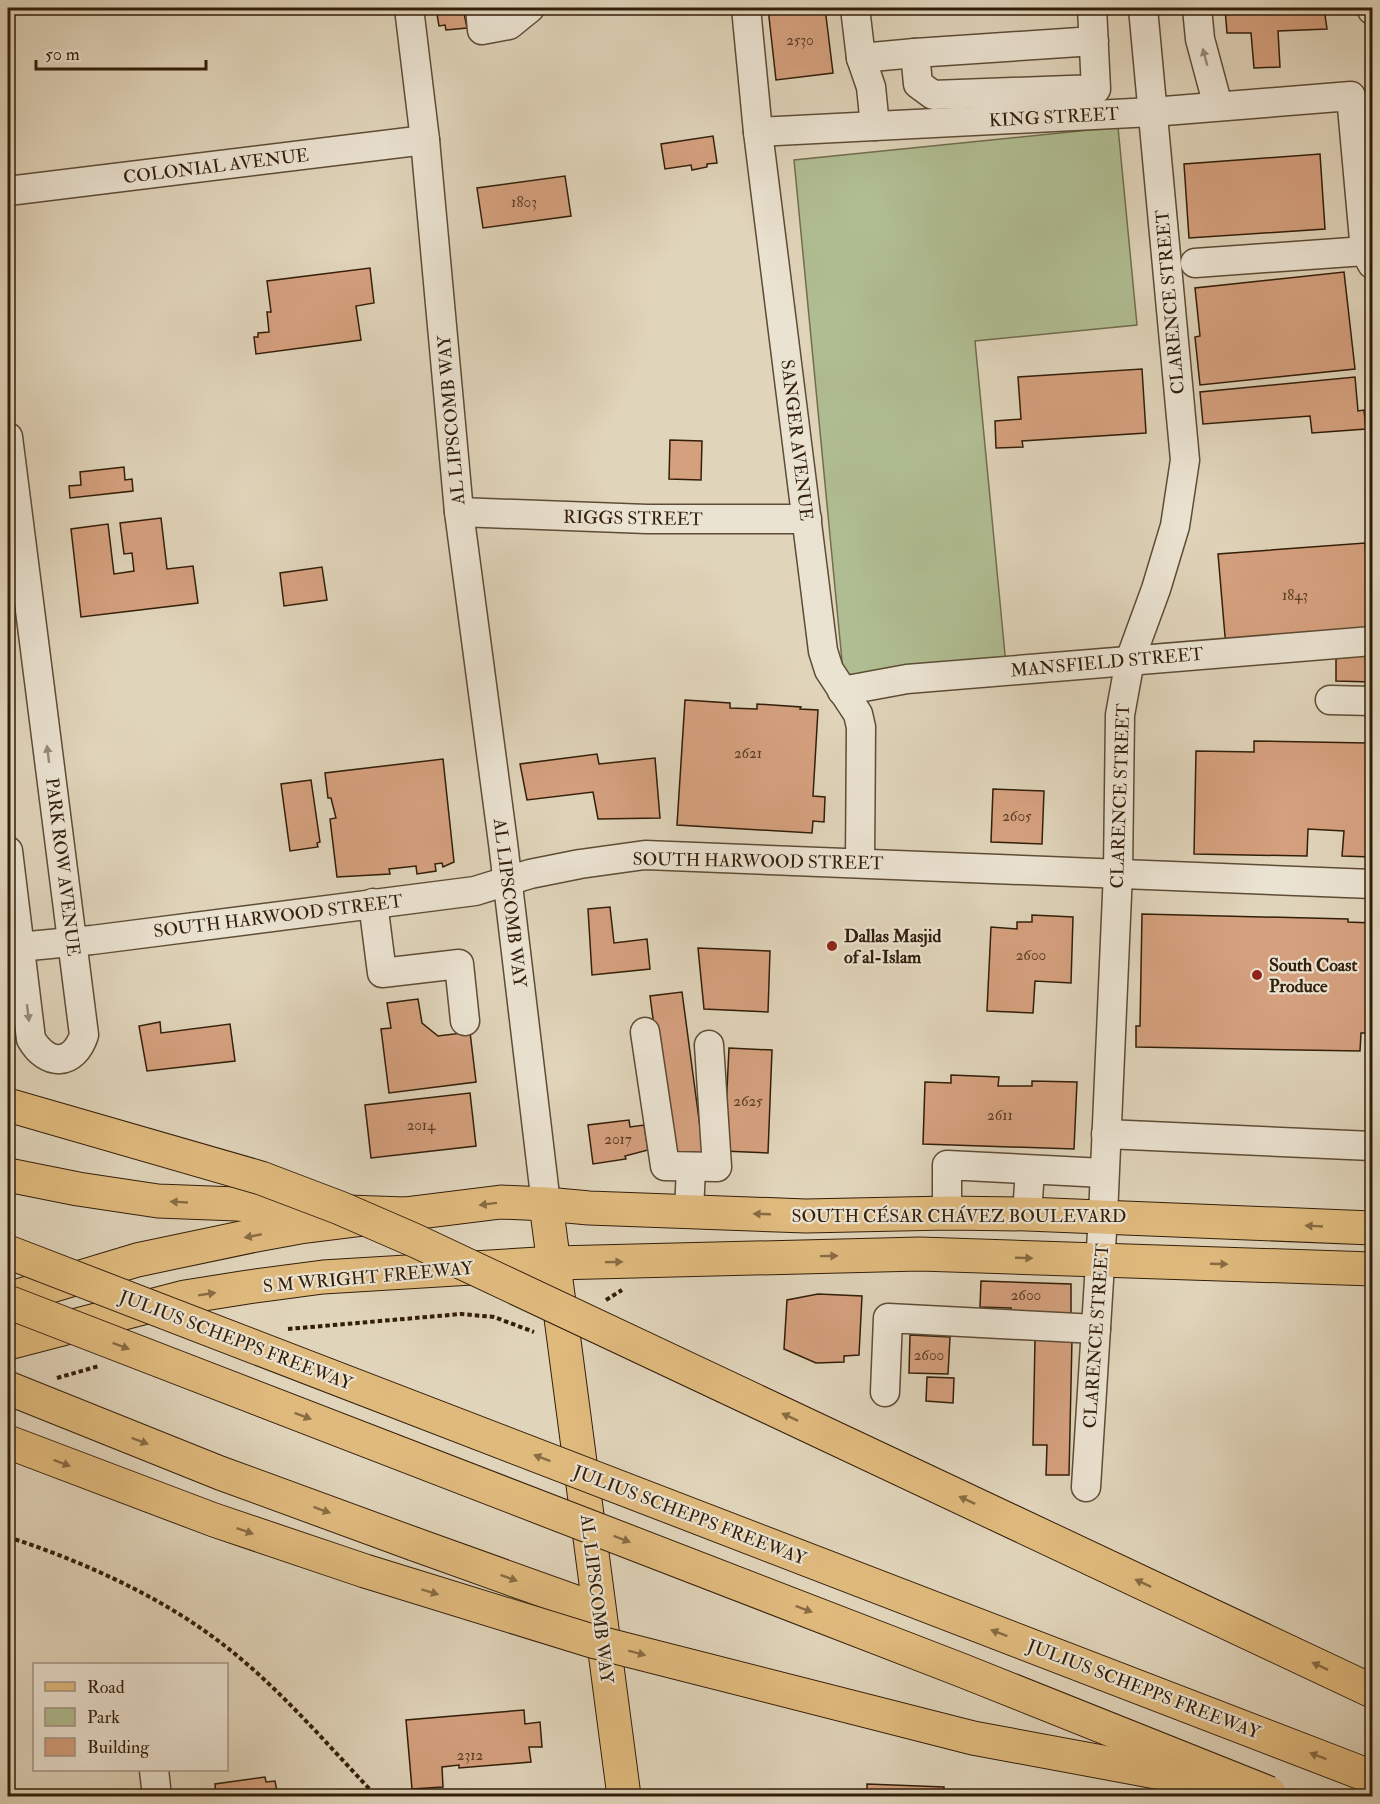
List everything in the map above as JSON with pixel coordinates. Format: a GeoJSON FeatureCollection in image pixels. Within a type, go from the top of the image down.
{"type":"FeatureCollection","features":[{"type":"Feature","properties":{"kind":"main road"},"geometry":{"type":"LineString","coordinates":[[8,1105],[261,1178],[340,1208],[405,1236],[1372,1691]]}},
{"type":"Feature","properties":{"kind":"main road"},"geometry":{"type":"LineString","coordinates":[[8,1175],[127,1197],[320,1212],[405,1214]]}},
{"type":"Feature","properties":{"kind":"main road"},"geometry":{"type":"LineString","coordinates":[[8,1300],[137,1260],[300,1227],[501,1202],[546,1204]]}},
{"type":"Feature","properties":{"kind":"main road","name":"SOUTH CÉSAR CHÁVEZ BOULEVARD"},"geometry":{"type":"LineString","coordinates":[[546,1204],[590,1208],[806,1216],[1027,1214],[1372,1228]]}},
{"type":"Feature","properties":{"kind":"main road","name":"AL LIPSCOMB WAY"},"geometry":{"type":"LineString","coordinates":[[546,1204],[624,1797]]}},
{"type":"Feature","properties":{"kind":"main road","name":"JULIUS SCHEPPS FREEWAY"},"geometry":{"type":"LineString","coordinates":[[8,1252],[1372,1777]]}},
{"type":"Feature","properties":{"kind":"main road"},"geometry":{"type":"LineString","coordinates":[[555,1263],[920,1254],[1372,1269]]}},
{"type":"Feature","properties":{"kind":"main road","name":"S M WRIGHT FREEWAY"},"geometry":{"type":"LineString","coordinates":[[8,1343],[185,1297],[248,1287],[323,1277],[555,1263]]}},
{"type":"Feature","properties":{"kind":"main road"},"geometry":{"type":"LineString","coordinates":[[8,1300],[939,1661],[1273,1795]]}},
{"type":"Feature","properties":{"kind":"main road"},"geometry":{"type":"LineString","coordinates":[[8,1388],[220,1473],[598,1610]]}},
{"type":"Feature","properties":{"kind":"main road"},"geometry":{"type":"LineString","coordinates":[[8,1442],[140,1494],[235,1528],[592,1641],[973,1738],[1273,1795]]}},
{"type":"Feature","properties":{"kind":"street","name":"AL LIPSCOMB WAY"},"geometry":{"type":"LineString","coordinates":[[409,8],[424,140],[459,512],[546,1204]]}},
{"type":"Feature","properties":{"kind":"street"},"geometry":{"type":"LineString","coordinates":[[480,8],[482,30],[509,26],[530,8]]}},
{"type":"Feature","properties":{"kind":"street","name":"SANGER AVENUE"},"geometry":{"type":"LineString","coordinates":[[746,8],[758,132],[823,651],[829,670],[858,714],[861,727],[860,863]]}},
{"type":"Feature","properties":{"kind":"street"},"geometry":{"type":"LineString","coordinates":[[855,8],[861,58],[871,87],[875,126]]}},
{"type":"Feature","properties":{"kind":"street"},"geometry":{"type":"LineString","coordinates":[[915,52],[918,84],[933,95],[1096,89],[1092,8]]}},
{"type":"Feature","properties":{"kind":"street","name":"CLARENCE STREET"},"geometry":{"type":"LineString","coordinates":[[1086,1487],[1103,1216],[1118,872],[1120,715],[1130,660],[1156,590],[1175,526],[1185,460],[1143,8]]}},
{"type":"Feature","properties":{"kind":"street"},"geometry":{"type":"LineString","coordinates":[[1197,8],[1200,39],[1218,106]]}},
{"type":"Feature","properties":{"kind":"street"},"geometry":{"type":"LineString","coordinates":[[861,58],[915,52],[1094,41]]}},
{"type":"Feature","properties":{"kind":"street","name":"KING STREET"},"geometry":{"type":"LineString","coordinates":[[758,132],[1152,112],[1351,96],[1369,257]]}},
{"type":"Feature","properties":{"kind":"street","name":"COLONIAL AVENUE"},"geometry":{"type":"LineString","coordinates":[[8,191],[424,140]]}},
{"type":"Feature","properties":{"kind":"street"},"geometry":{"type":"LineString","coordinates":[[1195,263],[1369,257]]}},
{"type":"Feature","properties":{"kind":"street","name":"PARK ROW AVENUE"},"geometry":{"type":"LineString","coordinates":[[8,437],[16,563],[84,1035],[80,1047],[66,1059],[50,1059],[38,1050],[31,1039],[14,948],[8,851]]}},
{"type":"Feature","properties":{"kind":"street","name":"RIGGS STREET"},"geometry":{"type":"LineString","coordinates":[[459,512],[647,519],[807,519]]}},
{"type":"Feature","properties":{"kind":"street","name":"MANSFIELD STREET"},"geometry":{"type":"LineString","coordinates":[[842,691],[907,679],[1372,641]]}},
{"type":"Feature","properties":{"kind":"street"},"geometry":{"type":"LineString","coordinates":[[1330,700],[1372,701]]}},
{"type":"Feature","properties":{"kind":"street","name":"SOUTH HARWOOD STREET"},"geometry":{"type":"LineString","coordinates":[[14,948],[475,891],[530,874],[645,855],[1118,872],[1372,884]]}},
{"type":"Feature","properties":{"kind":"street"},"geometry":{"type":"LineString","coordinates":[[373,903],[382,973],[459,964],[465,1021]]}},
{"type":"Feature","properties":{"kind":"street"},"geometry":{"type":"LineString","coordinates":[[645,1032],[665,1166],[717,1167],[709,1045]]}},
{"type":"Feature","properties":{"kind":"street"},"geometry":{"type":"LineString","coordinates":[[1106,1134],[1372,1146]]}},
{"type":"Feature","properties":{"kind":"street"},"geometry":{"type":"LineString","coordinates":[[947,1213],[947,1166],[1104,1173]]}},
{"type":"Feature","properties":{"kind":"street"},"geometry":{"type":"LineString","coordinates":[[689,1212],[691,1167]]}},
{"type":"Feature","properties":{"kind":"street"},"geometry":{"type":"LineString","coordinates":[[1027,1214],[1030,1170]]}},
{"type":"Feature","properties":{"kind":"street"},"geometry":{"type":"LineString","coordinates":[[885,1392],[888,1318],[1096,1329]]}},
{"type":"Feature","properties":{"kind":"street"},"geometry":{"type":"LineString","coordinates":[[154,1771],[157,1797]]}},
{"type":"Feature","properties":{"kind":"path"},"geometry":{"type":"LineString","coordinates":[[8,1537],[116,1581],[169,1608],[209,1634],[276,1691],[376,1797]]}},
{"type":"Feature","properties":{"kind":"green space"},"geometry":{"type":"Polygon","coordinates":[[[1118,127],[1137,325],[975,341],[1006,665],[844,682],[794,160],[1118,127]]]}},
{"type":"Feature","properties":{"kind":"building"},"geometry":{"type":"Polygon","coordinates":[[[436,8],[463,8],[467,28],[446,30],[445,25],[439,26],[436,8]]]}},
{"type":"Feature","properties":{"kind":"building"},"geometry":{"type":"Polygon","coordinates":[[[768,8],[825,8],[833,73],[776,80],[768,8]]]}},
{"type":"Feature","properties":{"kind":"building"},"geometry":{"type":"Polygon","coordinates":[[[1225,8],[1324,8],[1327,29],[1278,31],[1280,67],[1254,68],[1251,33],[1227,33],[1225,8]]]}},
{"type":"Feature","properties":{"kind":"building"},"geometry":{"type":"Polygon","coordinates":[[[713,136],[717,163],[692,170],[691,165],[665,169],[661,144],[713,136]]]}},
{"type":"Feature","properties":{"kind":"building"},"geometry":{"type":"Polygon","coordinates":[[[1320,154],[1325,229],[1189,238],[1184,164],[1320,154]]]}},
{"type":"Feature","properties":{"kind":"building"},"geometry":{"type":"Polygon","coordinates":[[[565,176],[571,216],[483,228],[477,188],[565,176]]]}},
{"type":"Feature","properties":{"kind":"building"},"geometry":{"type":"Polygon","coordinates":[[[370,268],[374,303],[356,306],[361,340],[256,354],[254,337],[258,337],[258,333],[269,332],[267,312],[271,312],[267,281],[370,268]]]}},
{"type":"Feature","properties":{"kind":"building"},"geometry":{"type":"Polygon","coordinates":[[[1344,272],[1355,369],[1200,385],[1195,337],[1200,336],[1195,288],[1344,272]]]}},
{"type":"Feature","properties":{"kind":"building"},"geometry":{"type":"Polygon","coordinates":[[[1142,369],[1146,433],[1022,441],[1023,447],[996,448],[995,421],[1021,419],[1018,377],[1142,369]]]}},
{"type":"Feature","properties":{"kind":"building"},"geometry":{"type":"Polygon","coordinates":[[[1355,377],[1358,411],[1364,410],[1366,429],[1312,433],[1310,416],[1203,424],[1200,392],[1355,377]]]}},
{"type":"Feature","properties":{"kind":"building"},"geometry":{"type":"Polygon","coordinates":[[[670,440],[702,441],[701,480],[669,479],[670,440]]]}},
{"type":"Feature","properties":{"kind":"building"},"geometry":{"type":"Polygon","coordinates":[[[124,467],[125,480],[132,479],[133,491],[70,498],[69,486],[81,485],[80,472],[124,467]]]}},
{"type":"Feature","properties":{"kind":"building"},"geometry":{"type":"Polygon","coordinates":[[[161,518],[167,569],[193,566],[198,603],[81,617],[71,529],[108,524],[114,574],[134,571],[132,553],[124,554],[120,523],[161,518]]]}},
{"type":"Feature","properties":{"kind":"building"},"geometry":{"type":"Polygon","coordinates":[[[1365,543],[1372,636],[1226,648],[1218,554],[1365,543]]]}},
{"type":"Feature","properties":{"kind":"building"},"geometry":{"type":"Polygon","coordinates":[[[322,567],[327,600],[284,606],[280,573],[322,567]]]}},
{"type":"Feature","properties":{"kind":"building"},"geometry":{"type":"Polygon","coordinates":[[[1336,653],[1372,654],[1372,682],[1336,681],[1336,653]]]}},
{"type":"Feature","properties":{"kind":"building"},"geometry":{"type":"Polygon","coordinates":[[[685,700],[730,703],[730,708],[757,709],[757,704],[818,710],[813,796],[825,797],[824,822],[813,821],[812,833],[677,825],[685,700]]]}},
{"type":"Feature","properties":{"kind":"building"},"geometry":{"type":"Polygon","coordinates":[[[1367,726],[1372,726],[1372,857],[1342,856],[1344,831],[1308,829],[1307,856],[1194,854],[1196,751],[1254,752],[1254,741],[1367,743],[1367,726]]]}},
{"type":"Feature","properties":{"kind":"building"},"geometry":{"type":"Polygon","coordinates":[[[597,754],[599,764],[655,758],[660,818],[598,819],[593,792],[527,800],[520,764],[597,754]]]}},
{"type":"Feature","properties":{"kind":"building"},"geometry":{"type":"Polygon","coordinates":[[[443,759],[454,862],[443,867],[442,863],[435,864],[436,871],[417,874],[416,866],[389,869],[390,874],[337,877],[330,819],[336,818],[331,798],[328,798],[325,773],[443,759]]]}},
{"type":"Feature","properties":{"kind":"building"},"geometry":{"type":"Polygon","coordinates":[[[311,780],[320,842],[317,843],[318,847],[290,851],[281,784],[311,780]]]}},
{"type":"Feature","properties":{"kind":"building"},"geometry":{"type":"Polygon","coordinates":[[[993,789],[1044,791],[1042,844],[991,842],[993,789]]]}},
{"type":"Feature","properties":{"kind":"building"},"geometry":{"type":"Polygon","coordinates":[[[610,907],[614,943],[647,939],[650,969],[592,975],[588,909],[610,907]]]}},
{"type":"Feature","properties":{"kind":"building","name":"South Coast Produce"},"geometry":{"type":"Polygon","coordinates":[[[1142,914],[1348,919],[1348,922],[1372,923],[1372,1033],[1361,1033],[1360,1051],[1136,1047],[1136,1026],[1140,1026],[1142,914]]]}},
{"type":"Feature","properties":{"kind":"building"},"geometry":{"type":"Polygon","coordinates":[[[1032,915],[1073,917],[1071,983],[1035,981],[1033,1013],[987,1011],[991,927],[1017,929],[1017,922],[1032,922],[1032,915]]]}},
{"type":"Feature","properties":{"kind":"building"},"geometry":{"type":"Polygon","coordinates":[[[698,948],[770,951],[768,1012],[704,1009],[698,948]]]}},
{"type":"Feature","properties":{"kind":"building"},"geometry":{"type":"Polygon","coordinates":[[[682,992],[704,1157],[672,1161],[650,996],[682,992]]]}},
{"type":"Feature","properties":{"kind":"building"},"geometry":{"type":"Polygon","coordinates":[[[418,999],[422,1023],[438,1036],[470,1032],[476,1082],[389,1093],[381,1029],[391,1028],[387,1003],[418,999]]]}},
{"type":"Feature","properties":{"kind":"building"},"geometry":{"type":"Polygon","coordinates":[[[160,1022],[161,1033],[230,1024],[235,1061],[147,1071],[139,1026],[160,1022]]]}},
{"type":"Feature","properties":{"kind":"building"},"geometry":{"type":"Polygon","coordinates":[[[729,1048],[772,1050],[768,1153],[724,1151],[729,1048]]]}},
{"type":"Feature","properties":{"kind":"building"},"geometry":{"type":"Polygon","coordinates":[[[951,1075],[999,1077],[998,1086],[1032,1086],[1032,1081],[1077,1082],[1074,1149],[923,1144],[925,1082],[951,1083],[951,1075]]]}},
{"type":"Feature","properties":{"kind":"building"},"geometry":{"type":"Polygon","coordinates":[[[470,1093],[476,1146],[371,1158],[365,1105],[470,1093]]]}},
{"type":"Feature","properties":{"kind":"building"},"geometry":{"type":"Polygon","coordinates":[[[629,1120],[630,1127],[644,1125],[648,1150],[625,1156],[626,1159],[593,1164],[588,1125],[629,1120]]]}},
{"type":"Feature","properties":{"kind":"building"},"geometry":{"type":"Polygon","coordinates":[[[981,1281],[1071,1284],[1071,1314],[1011,1313],[1011,1308],[980,1307],[981,1281]]]}},
{"type":"Feature","properties":{"kind":"building"},"geometry":{"type":"Polygon","coordinates":[[[818,1294],[862,1296],[859,1355],[844,1356],[844,1362],[816,1363],[784,1349],[787,1300],[818,1294]]]}},
{"type":"Feature","properties":{"kind":"building"},"geometry":{"type":"Polygon","coordinates":[[[910,1335],[950,1337],[948,1374],[909,1373],[910,1335]]]}},
{"type":"Feature","properties":{"kind":"building"},"geometry":{"type":"Polygon","coordinates":[[[1035,1339],[1072,1339],[1069,1475],[1046,1475],[1047,1445],[1033,1445],[1035,1339]]]}},
{"type":"Feature","properties":{"kind":"building"},"geometry":{"type":"Polygon","coordinates":[[[927,1377],[954,1378],[953,1403],[926,1401],[927,1377]]]}},
{"type":"Feature","properties":{"kind":"building"},"geometry":{"type":"Polygon","coordinates":[[[524,1710],[525,1724],[540,1722],[542,1747],[529,1747],[531,1762],[459,1768],[459,1765],[442,1767],[443,1787],[412,1789],[406,1720],[524,1710]]]}},
{"type":"Feature","properties":{"kind":"building"},"geometry":{"type":"Polygon","coordinates":[[[265,1777],[266,1782],[275,1781],[278,1796],[216,1796],[215,1784],[265,1777]]]}},
{"type":"Feature","properties":{"kind":"building"},"geometry":{"type":"Polygon","coordinates":[[[867,1784],[944,1787],[944,1796],[867,1796],[867,1784]]]}},
{"type":"Feature","properties":{"kind":"building"},"geometry":{"type":"Polygon","coordinates":[[[55,1791],[55,1796],[15,1796],[55,1791]]]}},
{"type":"Feature","properties":{"kind":"place","name":"Dallas Masjid of al-Islam"},"geometry":{"type":"Point","coordinates":[832,946]}},
{"type":"Feature","properties":{"kind":"place","name":"South Coast Produce"},"geometry":{"type":"Point","coordinates":[1257,975]}}]}
